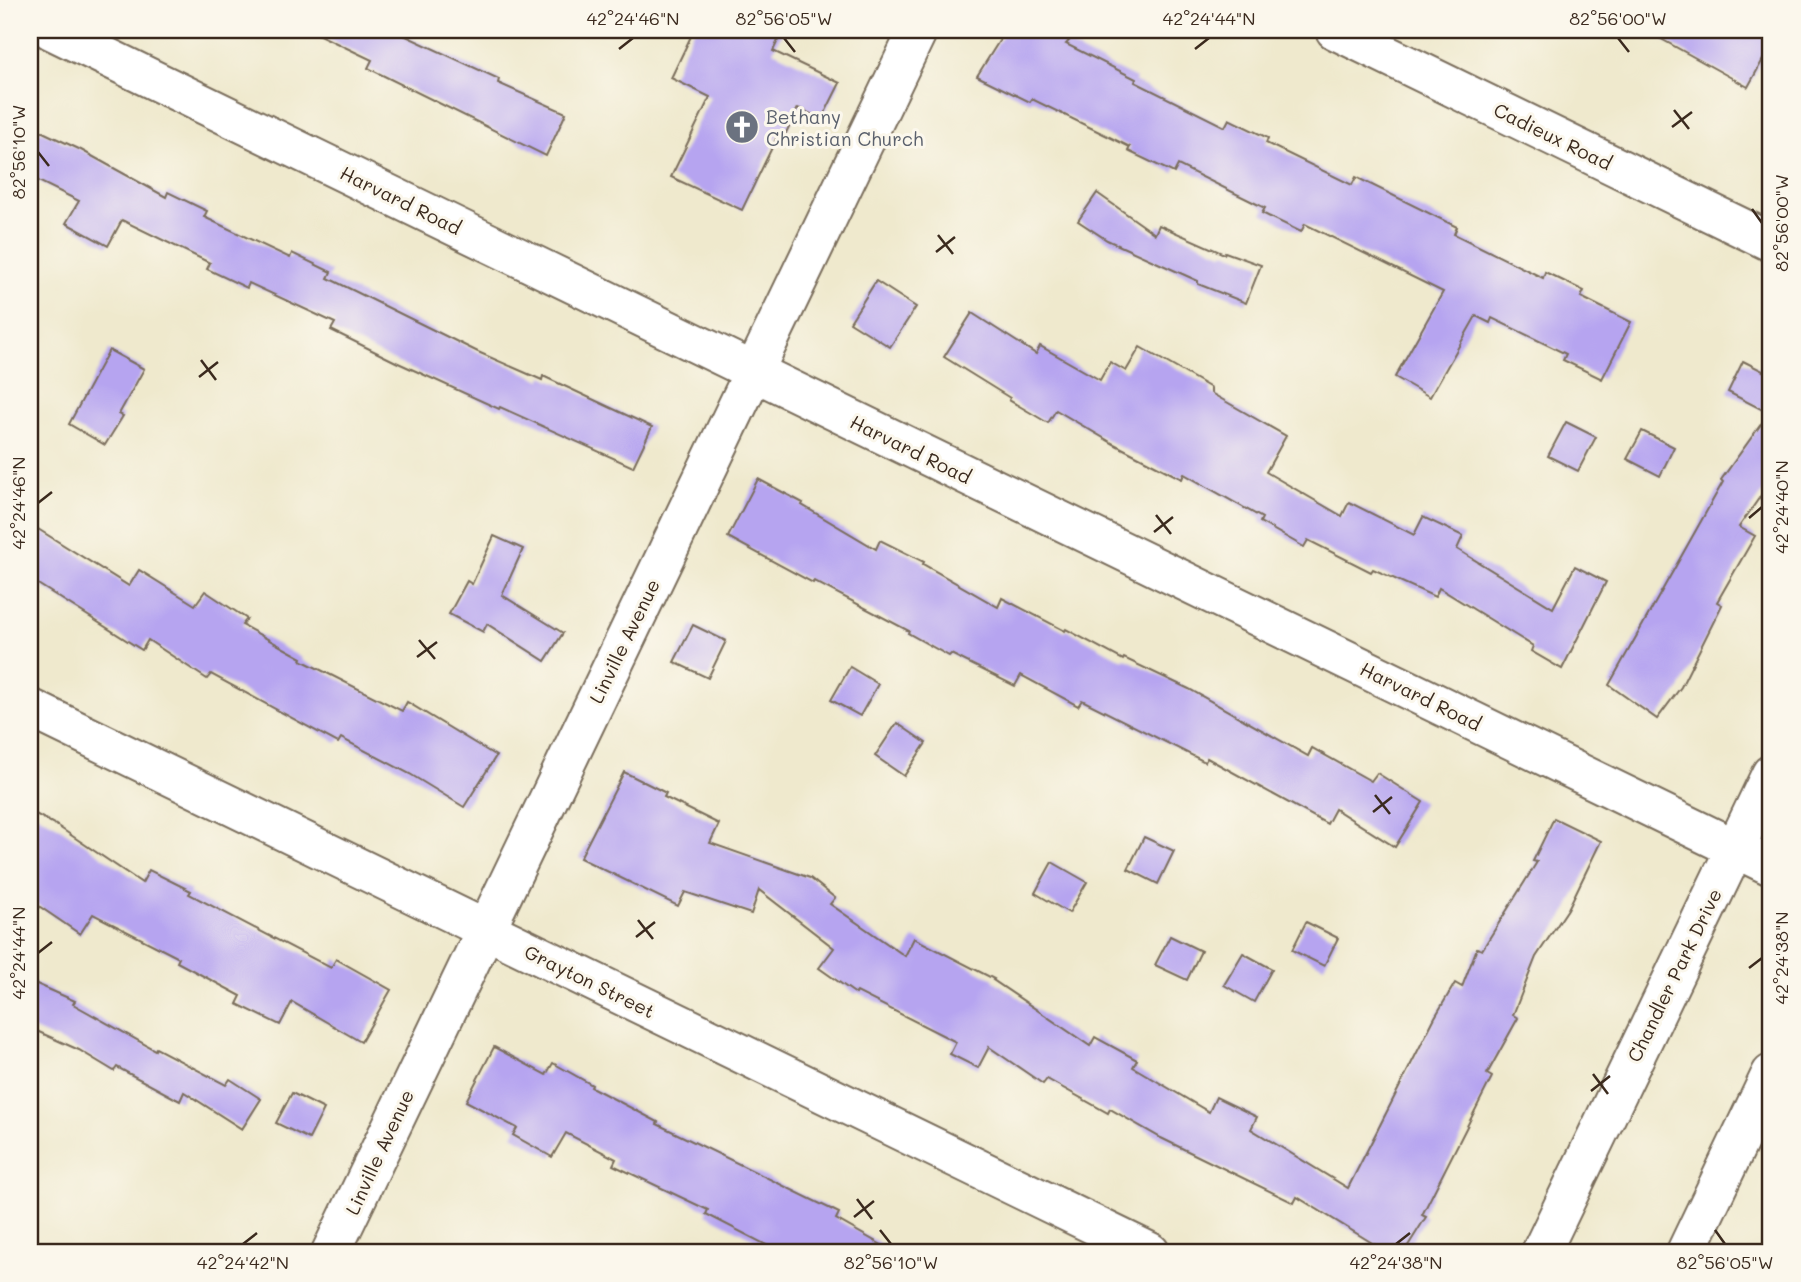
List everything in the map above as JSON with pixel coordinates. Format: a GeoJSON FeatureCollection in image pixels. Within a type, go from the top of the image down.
{"type":"FeatureCollection","features":[{"type":"Feature","properties":{"kind":"street","name":"Harvard Road"},"geometry":{"type":"LineString","coordinates":[[51,30],[1771,866]]}},
{"type":"Feature","properties":{"kind":"street","name":"Linville Avenue"},"geometry":{"type":"LineString","coordinates":[[331,1252],[918,30]]}},
{"type":"Feature","properties":{"kind":"street","name":"Cadieux Road"},"geometry":{"type":"LineString","coordinates":[[1335,30],[1771,242]]}},
{"type":"Feature","properties":{"kind":"street","name":"Grayton Street"},"geometry":{"type":"LineString","coordinates":[[30,708],[1150,1252]]}},
{"type":"Feature","properties":{"kind":"street","name":"Chandler Park Drive"},"geometry":{"type":"LineString","coordinates":[[1541,1252],[1771,774]]}},
{"type":"Feature","properties":{"kind":"street"},"geometry":{"type":"LineString","coordinates":[[1686,1252],[1771,1074]]}},
{"type":"Feature","properties":{"kind":"building"},"geometry":{"type":"Polygon","coordinates":[[[309,30],[393,30],[499,79],[498,83],[566,113],[546,156],[368,68],[372,60],[309,30]]]}},
{"type":"Feature","properties":{"kind":"building","name":"Bethany Christian Church"},"geometry":{"type":"Polygon","coordinates":[[[694,30],[783,30],[773,51],[840,83],[822,119],[798,108],[784,137],[778,135],[742,210],[671,177],[710,97],[671,78],[694,30]]]}},
{"type":"Feature","properties":{"kind":"building"},"geometry":{"type":"Polygon","coordinates":[[[1006,30],[1052,30],[1069,41],[1066,44],[1225,127],[1229,119],[1268,138],[1266,143],[1352,185],[1356,177],[1457,227],[1454,234],[1543,278],[1545,272],[1584,291],[1581,297],[1631,322],[1602,379],[1563,360],[1566,354],[1492,318],[1490,323],[1476,316],[1430,397],[1395,377],[1443,292],[1305,224],[1301,232],[1262,213],[1265,208],[1178,165],[1174,173],[1128,151],[1130,147],[1032,99],[1030,102],[977,76],[1006,30]]]}},
{"type":"Feature","properties":{"kind":"building"},"geometry":{"type":"Polygon","coordinates":[[[1645,30],[1756,30],[1771,38],[1771,45],[1748,87],[1645,30]]]}},
{"type":"Feature","properties":{"kind":"building"},"geometry":{"type":"Polygon","coordinates":[[[30,126],[81,150],[166,197],[168,192],[207,211],[204,217],[290,258],[292,253],[331,272],[328,278],[478,352],[542,380],[543,376],[652,427],[633,467],[396,362],[331,330],[335,323],[249,283],[247,288],[207,269],[210,263],[122,220],[108,246],[66,223],[79,201],[30,177],[30,126]]]}},
{"type":"Feature","properties":{"kind":"building"},"geometry":{"type":"Polygon","coordinates":[[[1097,193],[1155,234],[1159,225],[1224,254],[1225,252],[1261,265],[1246,303],[1198,284],[1198,281],[1107,240],[1078,221],[1097,193]]]}},
{"type":"Feature","properties":{"kind":"building"},"geometry":{"type":"Polygon","coordinates":[[[876,281],[916,307],[890,347],[850,322],[876,281]]]}},
{"type":"Feature","properties":{"kind":"building"},"geometry":{"type":"Polygon","coordinates":[[[972,313],[1036,354],[1040,346],[1100,380],[1110,362],[1126,371],[1140,347],[1211,388],[1211,393],[1286,436],[1266,472],[1342,516],[1349,502],[1414,535],[1423,517],[1463,536],[1457,549],[1553,608],[1575,566],[1606,582],[1562,669],[1531,651],[1533,646],[1439,588],[1435,597],[1373,569],[1371,572],[1308,540],[1304,547],[1260,522],[1262,518],[1184,474],[1182,479],[1056,410],[1048,423],[1009,400],[1010,398],[944,357],[972,313]]]}},
{"type":"Feature","properties":{"kind":"building"},"geometry":{"type":"Polygon","coordinates":[[[109,350],[144,369],[119,414],[123,416],[105,445],[69,424],[109,350]]]}},
{"type":"Feature","properties":{"kind":"building"},"geometry":{"type":"Polygon","coordinates":[[[1743,361],[1771,375],[1771,481],[1739,527],[1755,536],[1717,602],[1722,605],[1681,687],[1657,719],[1609,685],[1723,482],[1721,480],[1769,413],[1728,392],[1743,361]]]}},
{"type":"Feature","properties":{"kind":"building"},"geometry":{"type":"Polygon","coordinates":[[[1566,422],[1596,437],[1578,471],[1548,456],[1566,422]]]}},
{"type":"Feature","properties":{"kind":"building"},"geometry":{"type":"Polygon","coordinates":[[[1642,431],[1674,447],[1660,476],[1627,459],[1642,431]]]}},
{"type":"Feature","properties":{"kind":"building"},"geometry":{"type":"Polygon","coordinates":[[[758,479],[803,503],[802,505],[876,549],[880,540],[924,562],[923,564],[998,607],[1002,598],[1123,660],[1124,658],[1189,689],[1308,756],[1312,748],[1371,781],[1377,773],[1423,802],[1395,847],[1335,809],[1327,824],[1207,758],[1205,762],[1082,700],[1078,706],[1021,675],[1015,686],[951,654],[949,656],[908,633],[909,631],[728,537],[758,479]]]}},
{"type":"Feature","properties":{"kind":"building"},"geometry":{"type":"Polygon","coordinates":[[[30,524],[129,586],[139,570],[195,605],[205,591],[247,619],[242,625],[302,658],[301,660],[402,711],[407,702],[496,756],[464,807],[410,774],[341,738],[338,743],[211,674],[207,679],[148,640],[142,650],[30,579],[30,524]]]}},
{"type":"Feature","properties":{"kind":"building"},"geometry":{"type":"Polygon","coordinates":[[[494,536],[523,549],[502,595],[563,633],[545,661],[487,624],[483,632],[449,614],[467,581],[472,584],[494,536]]]}},
{"type":"Feature","properties":{"kind":"building"},"geometry":{"type":"Polygon","coordinates":[[[693,625],[726,641],[708,678],[674,662],[693,625]]]}},
{"type":"Feature","properties":{"kind":"building"},"geometry":{"type":"Polygon","coordinates":[[[850,667],[878,684],[860,716],[831,700],[850,667]]]}},
{"type":"Feature","properties":{"kind":"building"},"geometry":{"type":"Polygon","coordinates":[[[897,723],[926,743],[904,776],[875,756],[897,723]]]}},
{"type":"Feature","properties":{"kind":"building"},"geometry":{"type":"Polygon","coordinates":[[[624,772],[666,793],[664,797],[719,824],[710,843],[810,878],[835,898],[830,904],[905,956],[914,938],[994,979],[1090,1046],[1095,1037],[1137,1060],[1133,1067],[1209,1112],[1216,1097],[1257,1117],[1251,1129],[1348,1188],[1435,1017],[1455,983],[1462,987],[1477,948],[1482,950],[1537,862],[1533,861],[1554,818],[1601,841],[1568,909],[1536,957],[1513,1015],[1518,1018],[1487,1074],[1492,1077],[1422,1215],[1426,1217],[1404,1252],[1387,1252],[1297,1197],[1294,1203],[1161,1138],[1110,1109],[1108,1113],[1047,1079],[1043,1084],[989,1047],[978,1068],[950,1054],[956,1042],[857,992],[856,994],[819,968],[834,948],[759,890],[751,914],[685,892],[678,906],[580,858],[624,772]]]}},
{"type":"Feature","properties":{"kind":"building"},"geometry":{"type":"Polygon","coordinates":[[[30,811],[56,825],[142,883],[149,870],[191,891],[189,894],[331,968],[336,959],[391,990],[361,1042],[292,1002],[280,1025],[237,1004],[241,996],[177,962],[179,958],[93,914],[80,934],[30,900],[30,811]]]}},
{"type":"Feature","properties":{"kind":"building"},"geometry":{"type":"Polygon","coordinates":[[[1144,837],[1174,851],[1158,884],[1128,869],[1144,837]]]}},
{"type":"Feature","properties":{"kind":"building"},"geometry":{"type":"Polygon","coordinates":[[[1052,862],[1087,882],[1069,913],[1035,893],[1052,862]]]}},
{"type":"Feature","properties":{"kind":"building"},"geometry":{"type":"Polygon","coordinates":[[[1306,922],[1338,938],[1324,966],[1292,950],[1306,922]]]}},
{"type":"Feature","properties":{"kind":"building"},"geometry":{"type":"Polygon","coordinates":[[[1170,936],[1201,951],[1187,980],[1155,965],[1170,936]]]}},
{"type":"Feature","properties":{"kind":"building"},"geometry":{"type":"Polygon","coordinates":[[[1243,953],[1272,969],[1254,1002],[1224,985],[1243,953]]]}},
{"type":"Feature","properties":{"kind":"building"},"geometry":{"type":"Polygon","coordinates":[[[30,981],[75,1001],[73,1004],[155,1050],[156,1048],[226,1085],[230,1079],[261,1099],[242,1129],[184,1092],[180,1101],[117,1067],[114,1071],[79,1050],[30,1028],[30,981]]]}},
{"type":"Feature","properties":{"kind":"building"},"geometry":{"type":"Polygon","coordinates":[[[494,1047],[546,1075],[553,1063],[592,1085],[591,1087],[658,1122],[657,1124],[839,1213],[836,1219],[894,1252],[780,1252],[706,1214],[708,1210],[613,1165],[616,1159],[566,1133],[552,1157],[513,1135],[517,1128],[466,1101],[494,1047]]]}},
{"type":"Feature","properties":{"kind":"building"},"geometry":{"type":"Polygon","coordinates":[[[292,1093],[324,1109],[309,1139],[276,1123],[292,1093]]]}},
{"type":"Feature","properties":{"kind":"place","name":"Bethany Christian Church"},"geometry":{"type":"Point","coordinates":[742,127]}}]}
